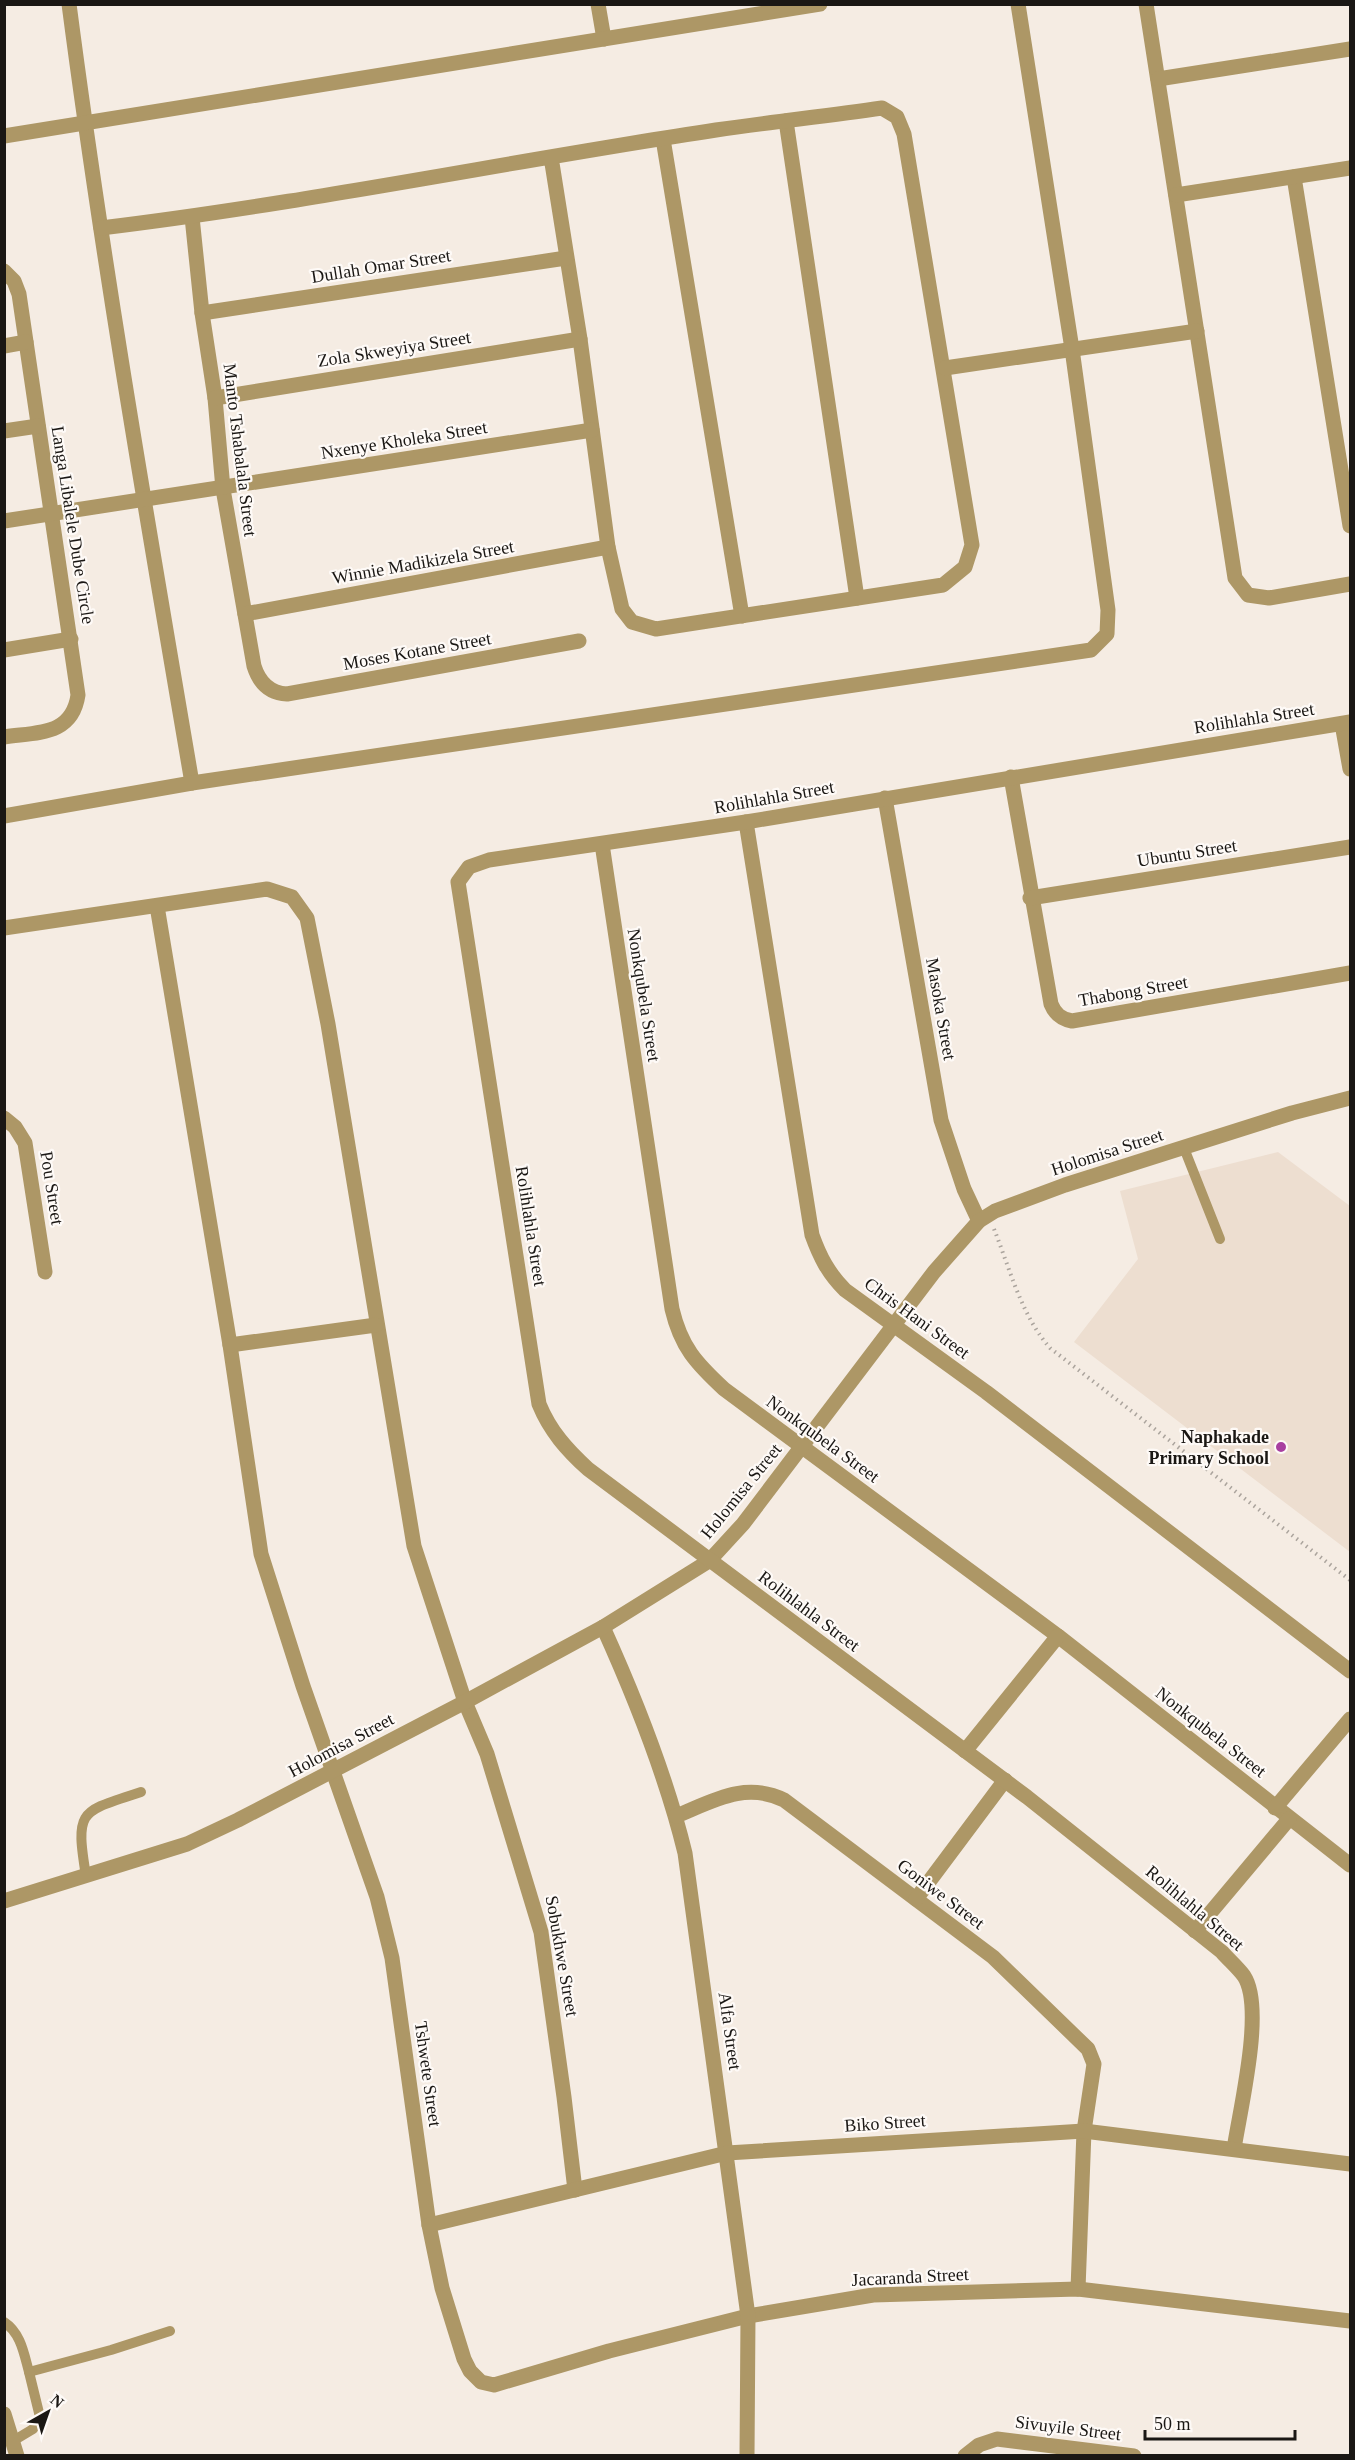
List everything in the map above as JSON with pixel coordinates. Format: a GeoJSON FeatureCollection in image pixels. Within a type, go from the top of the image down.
{"type":"FeatureCollection","features":[{"type":"Feature","properties":{"kind":"street"},"geometry":{"type":"LineString","coordinates":[[69,4],[101,228],[192,783]]}},
{"type":"Feature","properties":{"kind":"street"},"geometry":{"type":"LineString","coordinates":[[598,4],[604,39]]}},
{"type":"Feature","properties":{"kind":"street"},"geometry":{"type":"LineString","coordinates":[[4,136],[820,4]]}},
{"type":"Feature","properties":{"kind":"street"},"geometry":{"type":"LineString","coordinates":[[4,816],[192,783],[1091,650],[1107,634],[1108,610],[1072,349],[1018,4]]}},
{"type":"Feature","properties":{"kind":"street"},"geometry":{"type":"LineString","coordinates":[[1146,4],[1235,578],[1248,595],[1269,598],[1350,584]]}},
{"type":"Feature","properties":{"kind":"street"},"geometry":{"type":"LineString","coordinates":[[1158,79],[1350,49]]}},
{"type":"Feature","properties":{"kind":"street"},"geometry":{"type":"LineString","coordinates":[[101,228],[192,217],[551,157],[663,139],[882,108],[897,117],[904,134],[945,368],[972,545],[965,567],[943,585],[656,629],[632,622],[622,609],[608,548],[551,157]]}},
{"type":"Feature","properties":{"kind":"street"},"geometry":{"type":"LineString","coordinates":[[786,121],[857,598]]}},
{"type":"Feature","properties":{"kind":"street"},"geometry":{"type":"LineString","coordinates":[[663,139],[742,616]]}},
{"type":"Feature","properties":{"kind":"street"},"geometry":{"type":"LineString","coordinates":[[1176,195],[1350,168]]}},
{"type":"Feature","properties":{"kind":"street"},"geometry":{"type":"LineString","coordinates":[[1294,177],[1345,462],[1350,526]]}},
{"type":"Feature","properties":{"kind":"street","name":"Manto Tshabalala Street"},"geometry":{"type":"LineString","coordinates":[[192,217],[202,313],[215,398],[223,489],[254,666],[263,684]]}},
{"type":"Feature","properties":{"kind":"street","name":"Dullah Omar Street"},"geometry":{"type":"LineString","coordinates":[[202,313],[566,258]]}},
{"type":"Feature","properties":{"kind":"street","name":"Langa Libalele Dube Circle"},"geometry":{"type":"LineString","coordinates":[[4,271],[14,281],[19,294],[78,695],[77,707],[71,718],[62,726],[4,737]]}},
{"type":"Feature","properties":{"kind":"street"},"geometry":{"type":"LineString","coordinates":[[945,368],[1197,331]]}},
{"type":"Feature","properties":{"kind":"street","name":"Zola Skweyiya Street"},"geometry":{"type":"LineString","coordinates":[[215,398],[579,339]]}},
{"type":"Feature","properties":{"kind":"street"},"geometry":{"type":"LineString","coordinates":[[4,346],[26,342]]}},
{"type":"Feature","properties":{"kind":"street"},"geometry":{"type":"LineString","coordinates":[[4,431],[38,426]]}},
{"type":"Feature","properties":{"kind":"street","name":"Nxenye Kholeka Street"},"geometry":{"type":"LineString","coordinates":[[4,521],[223,489],[592,429]]}},
{"type":"Feature","properties":{"kind":"street","name":"Winnie Madikizela Street"},"geometry":{"type":"LineString","coordinates":[[245,614],[608,548]]}},
{"type":"Feature","properties":{"kind":"street"},"geometry":{"type":"LineString","coordinates":[[4,650],[71,639]]}},
{"type":"Feature","properties":{"kind":"street","name":"Moses Kotane Street"},"geometry":{"type":"LineString","coordinates":[[263,684],[273,691],[287,694],[579,641]]}},
{"type":"Feature","properties":{"kind":"street"},"geometry":{"type":"LineString","coordinates":[[1346,723],[1350,769]]}},
{"type":"Feature","properties":{"kind":"street","name":"Rolihlahla Street"},"geometry":{"type":"LineString","coordinates":[[1234,2149],[1253,2026],[1251,1994],[1244,1977],[1222,1952],[1005,1780],[588,1469],[555,1435],[543,1413],[537,1393],[457,889],[459,877],[464,871],[489,860],[746,822],[1346,723]]}},
{"type":"Feature","properties":{"kind":"street","name":"Thabong Street"},"geometry":{"type":"LineString","coordinates":[[1011,777],[1030,898],[1051,1004],[1054,1011],[1067,1020],[1072,1021],[1350,973]]}},
{"type":"Feature","properties":{"kind":"street","name":"Masoka Street"},"geometry":{"type":"LineString","coordinates":[[885,798],[941,1120],[964,1189],[984,1218]]}},
{"type":"Feature","properties":{"kind":"street","name":"Chris Hani Street"},"geometry":{"type":"LineString","coordinates":[[746,822],[812,1235],[830,1275],[845,1290],[894,1324],[1350,1671]]}},
{"type":"Feature","properties":{"kind":"street","name":"Nonkqubela Street"},"geometry":{"type":"LineString","coordinates":[[602,844],[677,1329],[690,1355],[724,1389],[1058,1636],[1350,1865]]}},
{"type":"Feature","properties":{"kind":"street","name":"Ubuntu Street"},"geometry":{"type":"LineString","coordinates":[[1030,898],[1350,847]]}},
{"type":"Feature","properties":{"kind":"street","name":"Sobukhwe Street"},"geometry":{"type":"LineString","coordinates":[[4,928],[267,889],[292,897],[304,911],[328,1024],[414,1546],[465,1702],[487,1754],[541,1932],[575,2190]]}},
{"type":"Feature","properties":{"kind":"street","name":"Tshwete Street"},"geometry":{"type":"LineString","coordinates":[[157,906],[230,1345],[261,1554],[303,1686],[377,1897],[392,1958],[429,2225],[442,2288],[464,2359],[470,2371],[481,2382]]}},
{"type":"Feature","properties":{"kind":"street","name":"Holomisa Street"},"geometry":{"type":"LineString","coordinates":[[4,1901],[187,1844],[238,1820],[603,1627],[709,1561],[743,1524],[934,1272],[984,1218],[1065,1185],[1292,1113],[1350,1098]]}},
{"type":"Feature","properties":{"kind":"street","name":"Pou Street"},"geometry":{"type":"LineString","coordinates":[[4,1118],[15,1127],[25,1143],[45,1272]]}},
{"type":"Feature","properties":{"kind":"street"},"geometry":{"type":"LineString","coordinates":[[230,1345],[376,1326]]}},
{"type":"Feature","properties":{"kind":"street","name":"Alfa Street"},"geometry":{"type":"LineString","coordinates":[[603,1627],[630,1686],[676,1816],[685,1853],[748,2316],[747,2456]]}},
{"type":"Feature","properties":{"kind":"street"},"geometry":{"type":"LineString","coordinates":[[966,1751],[1058,1636]]}},
{"type":"Feature","properties":{"kind":"street"},"geometry":{"type":"LineString","coordinates":[[1275,1808],[1350,1719]]}},
{"type":"Feature","properties":{"kind":"street"},"geometry":{"type":"LineString","coordinates":[[916,1899],[1005,1780]]}},
{"type":"Feature","properties":{"kind":"street","name":"Goniwe Street"},"geometry":{"type":"LineString","coordinates":[[676,1816],[732,1794],[761,1792],[773,1795],[797,1809],[993,1958],[1089,2049],[1094,2064],[1084,2131],[1078,2289]]}},
{"type":"Feature","properties":{"kind":"street"},"geometry":{"type":"LineString","coordinates":[[1195,1930],[1289,1819]]}},
{"type":"Feature","properties":{"kind":"street","name":"Biko Street"},"geometry":{"type":"LineString","coordinates":[[429,2225],[727,2153],[1084,2131],[1350,2164]]}},
{"type":"Feature","properties":{"kind":"street","name":"Jacaranda Street"},"geometry":{"type":"LineString","coordinates":[[481,2382],[494,2385],[609,2351],[748,2316],[873,2295],[1078,2289],[1350,2322]]}},
{"type":"Feature","properties":{"kind":"street"},"geometry":{"type":"LineString","coordinates":[[4,2414],[15,2448]]}},
{"type":"Feature","properties":{"kind":"street","name":"Sivuyile Street"},"geometry":{"type":"LineString","coordinates":[[965,2456],[979,2445],[997,2439],[1134,2456]]}},
{"type":"Feature","properties":{"kind":"lane"},"geometry":{"type":"LineString","coordinates":[[1184,1148],[1220,1239]]}},
{"type":"Feature","properties":{"kind":"lane"},"geometry":{"type":"LineString","coordinates":[[86,1876],[80,1840],[82,1824],[86,1817],[100,1806],[141,1792]]}},
{"type":"Feature","properties":{"kind":"lane"},"geometry":{"type":"LineString","coordinates":[[4,2322],[15,2331],[19,2338],[40,2417],[33,2429],[15,2448]]}},
{"type":"Feature","properties":{"kind":"lane"},"geometry":{"type":"LineString","coordinates":[[29,2373],[170,2331]]}},
{"type":"Feature","properties":{"kind":"path"},"geometry":{"type":"LineString","coordinates":[[984,1218],[1036,1332],[1050,1348],[1350,1580]]}},
{"type":"Feature","properties":{"kind":"shaded area","name":"Naphakade Primary School"},"geometry":{"type":"Polygon","coordinates":[[[1278,1152],[1350,1206],[1350,1552],[1074,1342],[1138,1259],[1120,1191],[1278,1152]]]}},
{"type":"Feature","properties":{"kind":"place","name":"Naphakade Primary School"},"geometry":{"type":"Point","coordinates":[1281,1447]}}]}
